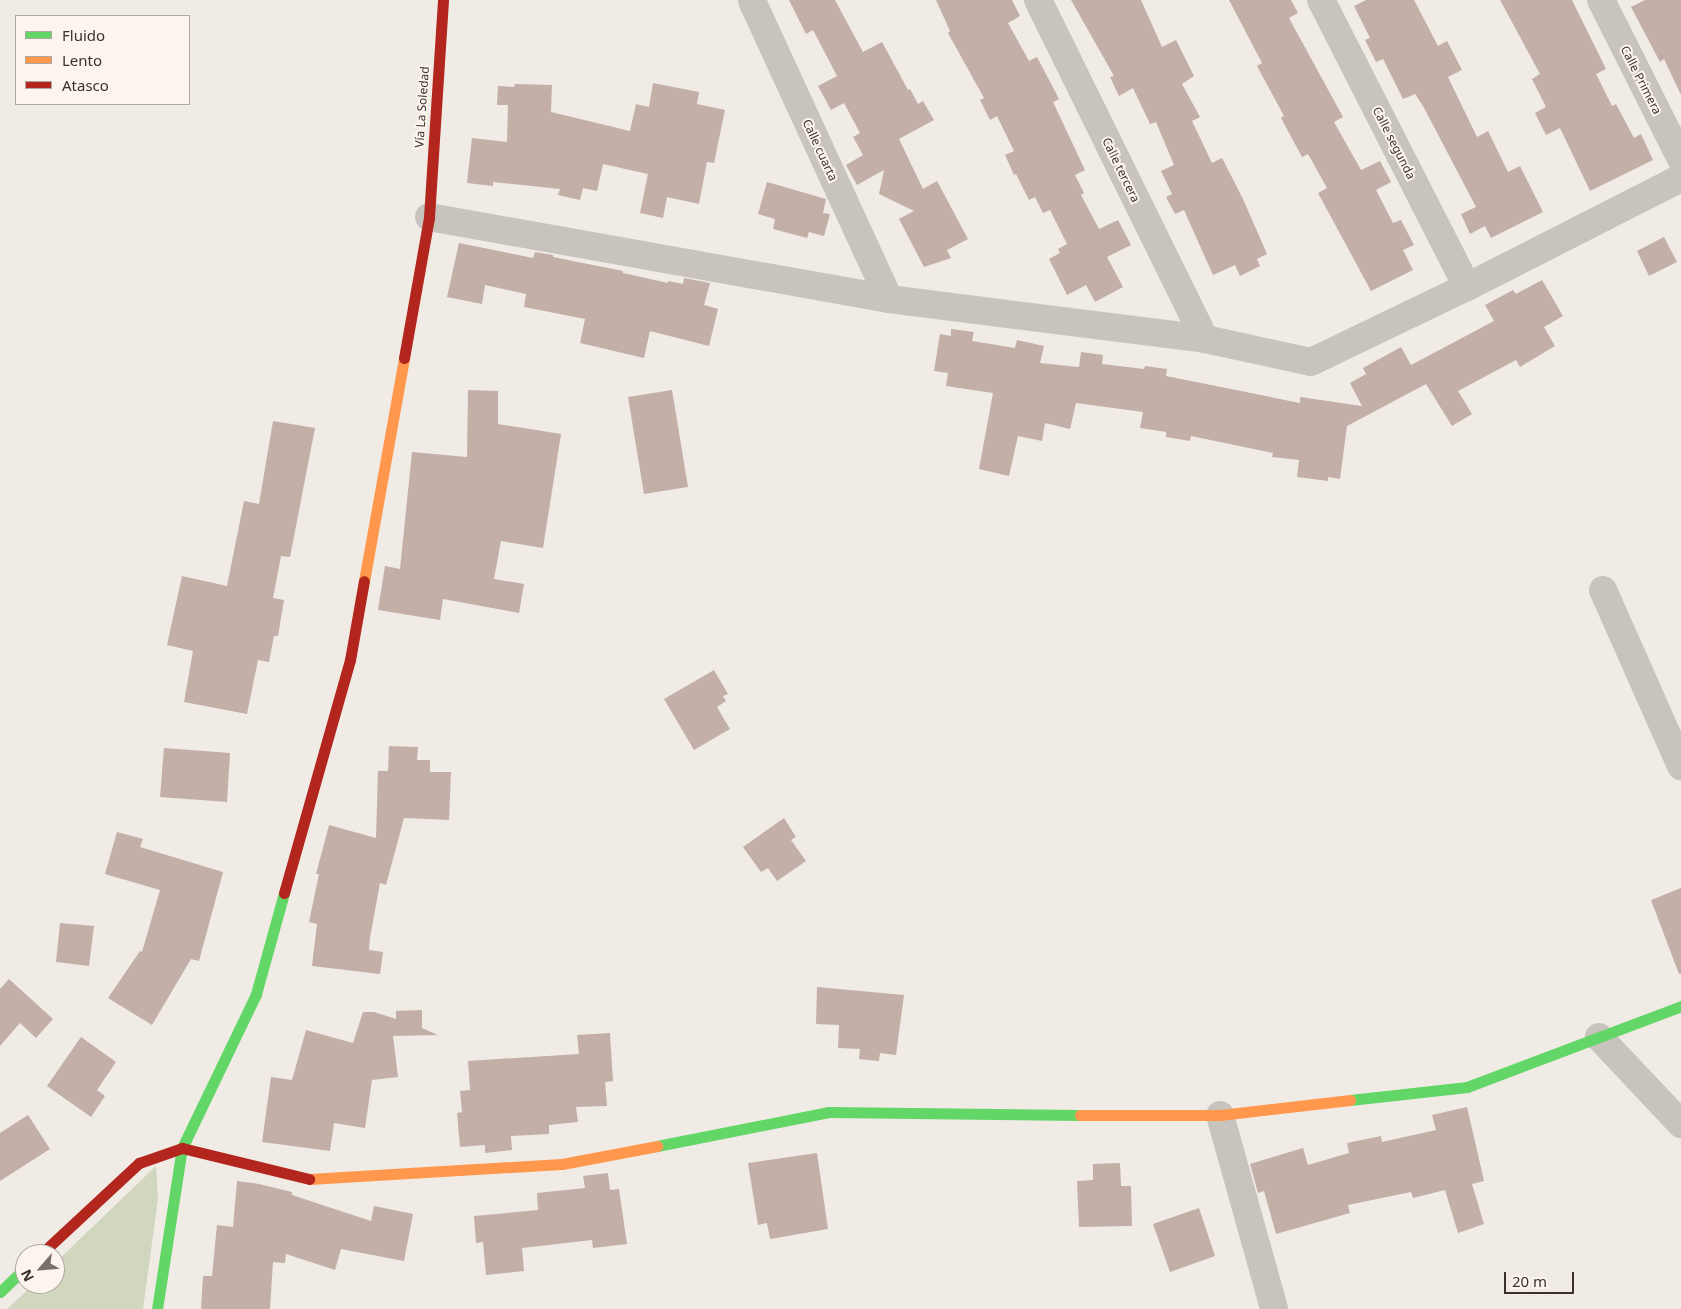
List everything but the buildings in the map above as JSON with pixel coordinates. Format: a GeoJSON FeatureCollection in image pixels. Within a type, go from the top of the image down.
{"type":"FeatureCollection","features":[{"type":"Feature","properties":{"kind":"street","name":"Vía La Soledad"},"geometry":{"type":"LineString","coordinates":[[157,1309],[182,1148],[256,994],[350,660],[429,217],[443,0]]}},
{"type":"Feature","properties":{"kind":"street","name":"Calle tercera"},"geometry":{"type":"LineString","coordinates":[[1038,0],[1205,339]]}},
{"type":"Feature","properties":{"kind":"street","name":"Calle segunda"},"geometry":{"type":"LineString","coordinates":[[1321,0],[1467,287]]}},
{"type":"Feature","properties":{"kind":"street","name":"Calle Primera"},"geometry":{"type":"LineString","coordinates":[[1601,0],[1681,159]]}},
{"type":"Feature","properties":{"kind":"street","name":"Calle cuarta"},"geometry":{"type":"LineString","coordinates":[[752,1],[889,299]]}},
{"type":"Feature","properties":{"kind":"street"},"geometry":{"type":"LineString","coordinates":[[429,217],[889,299],[1205,339],[1311,362],[1467,287],[1681,178]]}},
{"type":"Feature","properties":{"kind":"street"},"geometry":{"type":"LineString","coordinates":[[1603,590],[1681,766]]}},
{"type":"Feature","properties":{"kind":"street"},"geometry":{"type":"LineString","coordinates":[[52,1244],[139,1163],[182,1148],[304,1179],[562,1164],[829,1112],[1048,1115],[1220,1114],[1467,1087],[1681,1006]]}},
{"type":"Feature","properties":{"kind":"street"},"geometry":{"type":"LineString","coordinates":[[1599,1037],[1681,1124]]}},
{"type":"Feature","properties":{"kind":"street"},"geometry":{"type":"LineString","coordinates":[[1220,1114],[1274,1309]]}},
{"type":"Feature","properties":{"kind":"street"},"geometry":{"type":"LineString","coordinates":[[0,1292],[15,1278]]}},
{"type":"Feature","properties":{"kind":"green space"},"geometry":{"type":"Polygon","coordinates":[[[156,1166],[158,1199],[143,1309],[7,1309],[23,1294],[65,1294],[65,1253],[156,1166]]]}},
{"type":"Feature","properties":{"kind":"traffic: fast"},"geometry":{"type":"LineString","coordinates":[[157,1309],[182,1148],[256,994],[284,893]]}},
{"type":"Feature","properties":{"kind":"traffic: fast"},"geometry":{"type":"LineString","coordinates":[[1350,1100],[1467,1087],[1681,1006]]}},
{"type":"Feature","properties":{"kind":"traffic: fast"},"geometry":{"type":"LineString","coordinates":[[657,1146],[829,1112],[1080,1115]]}},
{"type":"Feature","properties":{"kind":"traffic: fast"},"geometry":{"type":"LineString","coordinates":[[0,1292],[15,1278]]}},
{"type":"Feature","properties":{"kind":"traffic: slow"},"geometry":{"type":"LineString","coordinates":[[364,581],[404,358]]}},
{"type":"Feature","properties":{"kind":"traffic: slow"},"geometry":{"type":"LineString","coordinates":[[1080,1115],[1220,1115],[1350,1100]]}},
{"type":"Feature","properties":{"kind":"traffic: slow"},"geometry":{"type":"LineString","coordinates":[[309,1179],[562,1164],[657,1146]]}},
{"type":"Feature","properties":{"kind":"traffic: jam"},"geometry":{"type":"LineString","coordinates":[[404,358],[429,217],[443,0]]}},
{"type":"Feature","properties":{"kind":"traffic: jam"},"geometry":{"type":"LineString","coordinates":[[284,893],[350,660],[364,581]]}},
{"type":"Feature","properties":{"kind":"traffic: jam"},"geometry":{"type":"LineString","coordinates":[[52,1244],[139,1163],[182,1148],[309,1179]]}}]}
